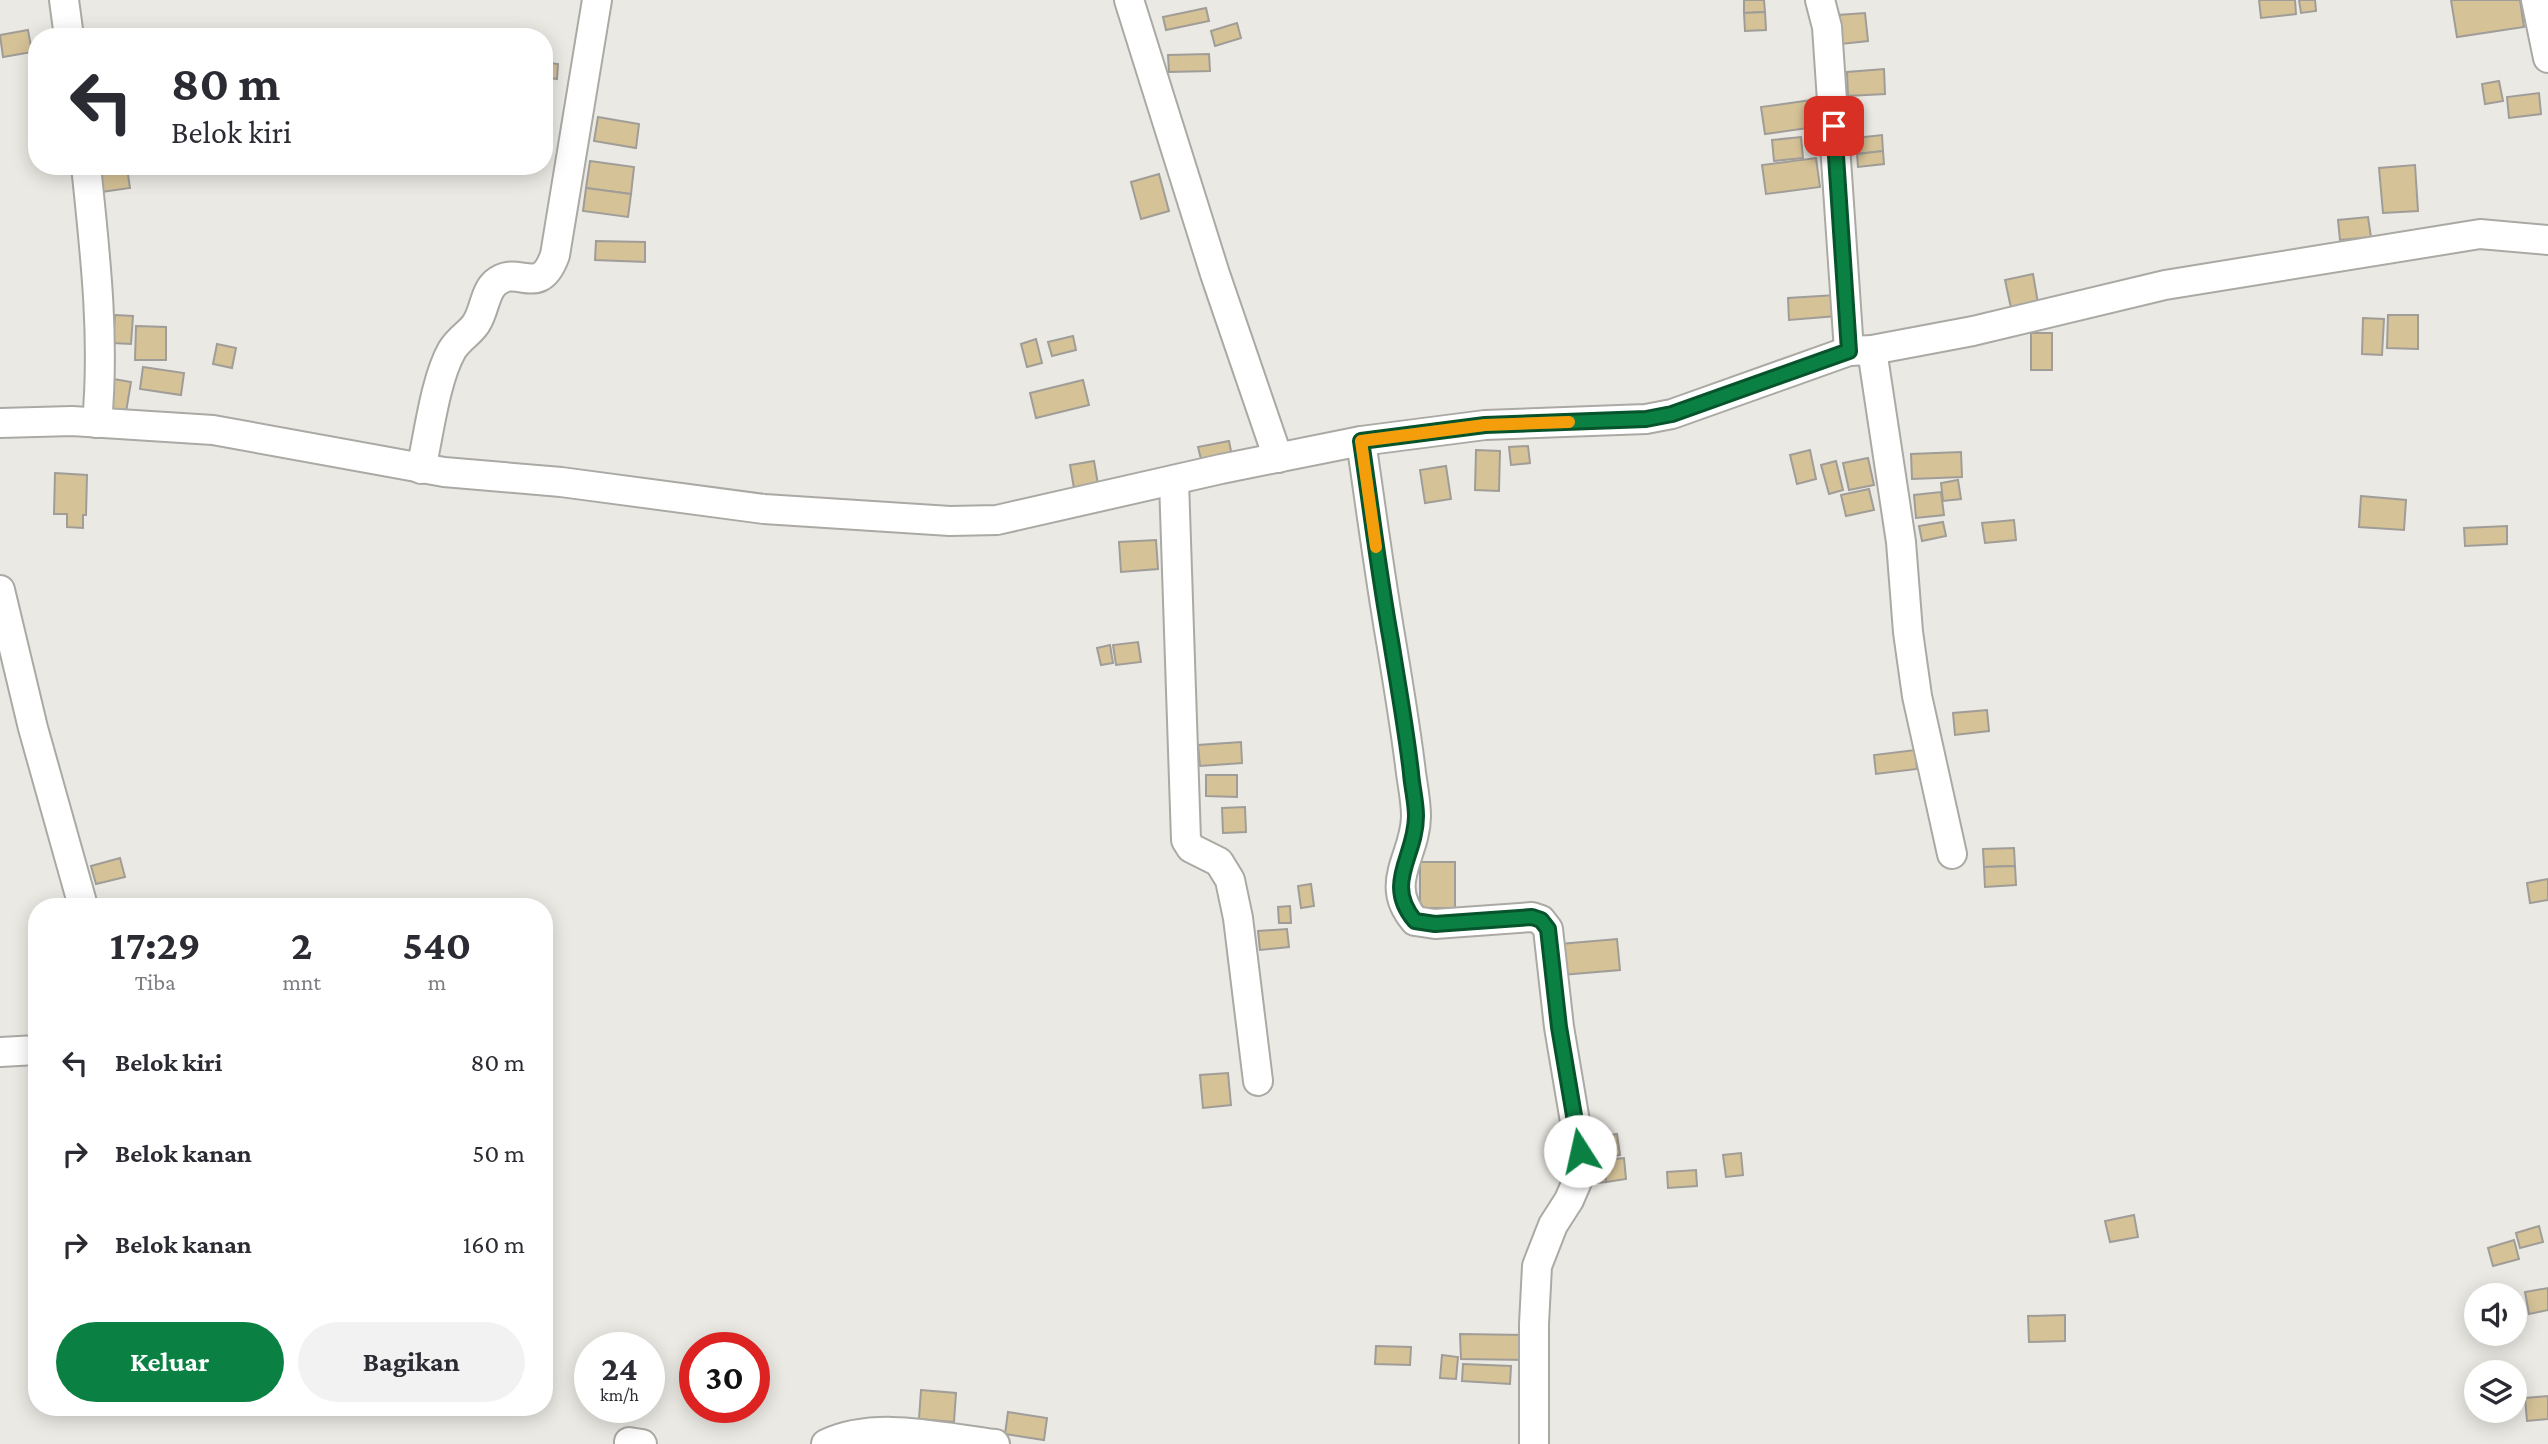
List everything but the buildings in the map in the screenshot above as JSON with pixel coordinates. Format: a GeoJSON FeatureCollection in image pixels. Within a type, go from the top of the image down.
{"type":"FeatureCollection","features":[{"type":"Feature","properties":{"kind":"street"},"geometry":{"type":"LineString","coordinates":[[64,0],[68,28]]}},
{"type":"Feature","properties":{"kind":"street"},"geometry":{"type":"LineString","coordinates":[[421,469],[439,388],[451,352],[461,337],[475,326],[490,289],[497,281],[507,277],[535,278],[544,276],[550,269],[555,255],[597,0]]}},
{"type":"Feature","properties":{"kind":"street"},"geometry":{"type":"LineString","coordinates":[[1129,0],[1215,274],[1278,458]]}},
{"type":"Feature","properties":{"kind":"street"},"geometry":{"type":"LineString","coordinates":[[1820,0],[1827,27],[1860,350],[1901,542],[1908,632],[1917,696],[1952,854]]}},
{"type":"Feature","properties":{"kind":"street"},"geometry":{"type":"LineString","coordinates":[[2536,0],[2548,58]]}},
{"type":"Feature","properties":{"kind":"street"},"geometry":{"type":"LineString","coordinates":[[87,175],[99,291],[101,379],[97,423]]}},
{"type":"Feature","properties":{"kind":"street"},"geometry":{"type":"LineString","coordinates":[[0,423],[72,421],[213,430],[421,469],[561,482],[764,509],[950,521],[997,520],[1361,441],[1485,425],[1646,419],[1672,414],[1860,350],[1973,331],[2192,281],[2480,234],[2548,240]]}},
{"type":"Feature","properties":{"kind":"street"},"geometry":{"type":"LineString","coordinates":[[1361,441],[1384,604],[1406,732],[1416,817],[1400,877],[1401,898],[1405,910],[1415,921],[1435,924],[1532,917],[1541,920],[1548,929],[1559,1027],[1580,1151],[1579,1177],[1569,1200],[1553,1225],[1537,1266],[1534,1444]]}},
{"type":"Feature","properties":{"kind":"street"},"geometry":{"type":"LineString","coordinates":[[1174,481],[1186,840],[1191,848],[1219,862],[1230,880],[1238,918],[1258,1081]]}},
{"type":"Feature","properties":{"kind":"street"},"geometry":{"type":"LineString","coordinates":[[0,590],[33,728],[81,898]]}},
{"type":"Feature","properties":{"kind":"street"},"geometry":{"type":"LineString","coordinates":[[0,1052],[28,1050]]}},
{"type":"Feature","properties":{"kind":"street"},"geometry":{"type":"LineString","coordinates":[[826,1444],[834,1440],[874,1433],[914,1434],[995,1444]]}},
{"type":"Feature","properties":{"kind":"slow traffic"},"geometry":{"type":"LineString","coordinates":[[1376,547],[1361,441],[1485,425],[1569,422]]}},
{"type":"Feature","properties":{"kind":"route"},"geometry":{"type":"LineString","coordinates":[[1580,1151],[1559,1027],[1548,929],[1541,920],[1532,917],[1435,924],[1415,921],[1405,910],[1401,898],[1400,877],[1416,817],[1406,732],[1361,441],[1485,425],[1646,419],[1672,414],[1849,351],[1834,126]]}}]}
